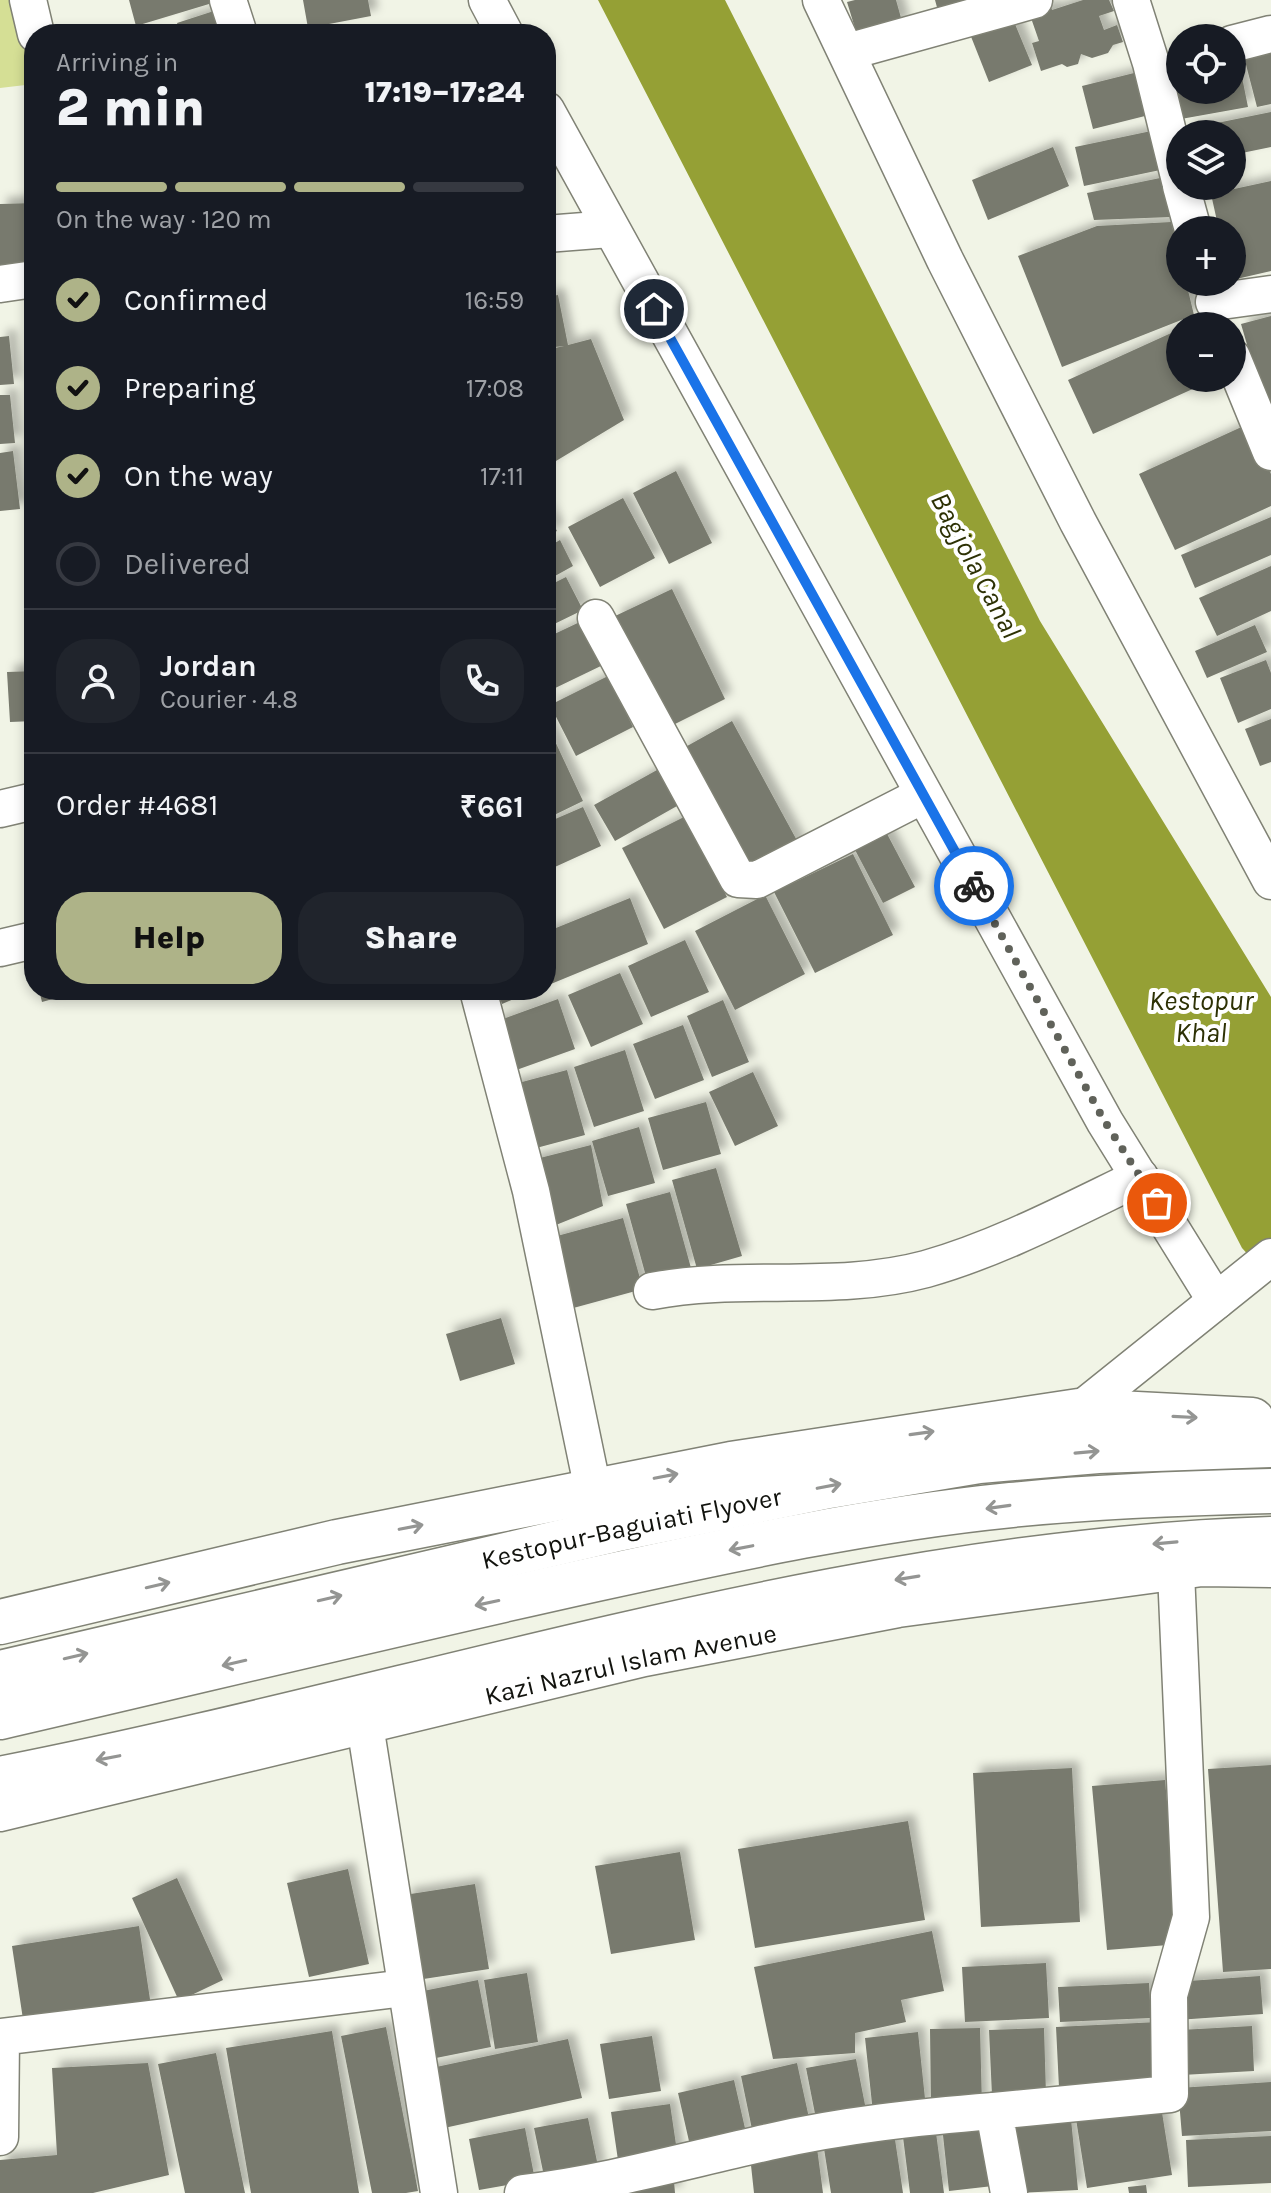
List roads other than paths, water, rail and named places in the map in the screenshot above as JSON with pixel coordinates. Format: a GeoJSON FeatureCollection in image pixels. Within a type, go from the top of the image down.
{"type":"FeatureCollection","features":[{"type":"Feature","properties":{"kind":"main road"},"geometry":{"type":"LineString","coordinates":[[0,1622],[337,1542],[762,1459],[1079,1411],[1271,1421]]}},
{"type":"Feature","properties":{"kind":"main road","name":"Kestopur-Baguiati Flyover"},"geometry":{"type":"LineString","coordinates":[[0,1673],[613,1530],[829,1486],[979,1461],[1098,1451],[1271,1445]]}},
{"type":"Feature","properties":{"kind":"main road","name":"Kestopur-Baguiati Flyover"},"geometry":{"type":"LineString","coordinates":[[0,1717],[468,1607],[723,1552],[867,1525],[1010,1505],[1174,1493],[1271,1491]]}},
{"type":"Feature","properties":{"kind":"main road","name":"Kazi Nazrul Islam Avenue"},"geometry":{"type":"LineString","coordinates":[[0,1779],[184,1742],[702,1616],[865,1584],[1018,1560],[1155,1544],[1271,1539]]}},
{"type":"Feature","properties":{"kind":"street"},"geometry":{"type":"LineString","coordinates":[[28,0],[34,24]]}},
{"type":"Feature","properties":{"kind":"street"},"geometry":{"type":"LineString","coordinates":[[228,0],[236,24]]}},
{"type":"Feature","properties":{"kind":"street"},"geometry":{"type":"LineString","coordinates":[[487,0],[500,24]]}},
{"type":"Feature","properties":{"kind":"street"},"geometry":{"type":"LineString","coordinates":[[821,0],[945,260],[1057,481],[1271,881]]}},
{"type":"Feature","properties":{"kind":"street"},"geometry":{"type":"LineString","coordinates":[[847,52],[1034,0]]}},
{"type":"Feature","properties":{"kind":"street"},"geometry":{"type":"LineString","coordinates":[[1131,0],[1166,60]]}},
{"type":"Feature","properties":{"kind":"street"},"geometry":{"type":"LineString","coordinates":[[1246,40],[1271,34]]}},
{"type":"Feature","properties":{"kind":"street"},"geometry":{"type":"LineString","coordinates":[[556,129],[1105,1122],[1216,1301]]}},
{"type":"Feature","properties":{"kind":"street"},"geometry":{"type":"LineString","coordinates":[[556,233],[610,229]]}},
{"type":"Feature","properties":{"kind":"street"},"geometry":{"type":"LineString","coordinates":[[0,284],[24,280]]}},
{"type":"Feature","properties":{"kind":"street"},"geometry":{"type":"LineString","coordinates":[[1214,303],[1271,294]]}},
{"type":"Feature","properties":{"kind":"street"},"geometry":{"type":"LineString","coordinates":[[1246,391],[1271,452]]}},
{"type":"Feature","properties":{"kind":"street"},"geometry":{"type":"LineString","coordinates":[[596,618],[738,879],[757,880],[923,795]]}},
{"type":"Feature","properties":{"kind":"street"},"geometry":{"type":"LineString","coordinates":[[0,809],[24,803]]}},
{"type":"Feature","properties":{"kind":"street"},"geometry":{"type":"LineString","coordinates":[[0,948],[24,942]]}},
{"type":"Feature","properties":{"kind":"street"},"geometry":{"type":"LineString","coordinates":[[481,1000],[531,1191],[593,1490]]}},
{"type":"Feature","properties":{"kind":"street"},"geometry":{"type":"LineString","coordinates":[[652,1291],[697,1283],[843,1281],[925,1269],[1057,1217],[1140,1177]]}},
{"type":"Feature","properties":{"kind":"street"},"geometry":{"type":"LineString","coordinates":[[1079,1411],[1260,1265]]}},
{"type":"Feature","properties":{"kind":"street","name":"Kazi Nazrul Islam Avenue"},"geometry":{"type":"LineString","coordinates":[[0,1813],[644,1658],[883,1612],[1176,1572],[1271,1569]]}},
{"type":"Feature","properties":{"kind":"street"},"geometry":{"type":"LineString","coordinates":[[523,2193],[590,2185],[771,2141],[892,2120],[1170,2094],[1169,1995],[1191,1917],[1176,1572]]}},
{"type":"Feature","properties":{"kind":"street"},"geometry":{"type":"LineString","coordinates":[[365,1725],[439,2193]]}},
{"type":"Feature","properties":{"kind":"street"},"geometry":{"type":"LineString","coordinates":[[0,2137],[1,2037],[405,1988]]}},
{"type":"Feature","properties":{"kind":"street"},"geometry":{"type":"LineString","coordinates":[[994,2111],[1009,2193]]}},
{"type":"Feature","properties":{"kind":"water","name":"Kestopur Khal"},"geometry":{"type":"Polygon","coordinates":[[[598,0],[725,0],[1040,621],[1271,997],[1271,1280],[1242,1248],[598,0]]]}},
{"type":"Feature","properties":{"kind":"water label","name":"Bagjola Canal"},"geometry":{"type":"Point","coordinates":[976,565]}}]}
